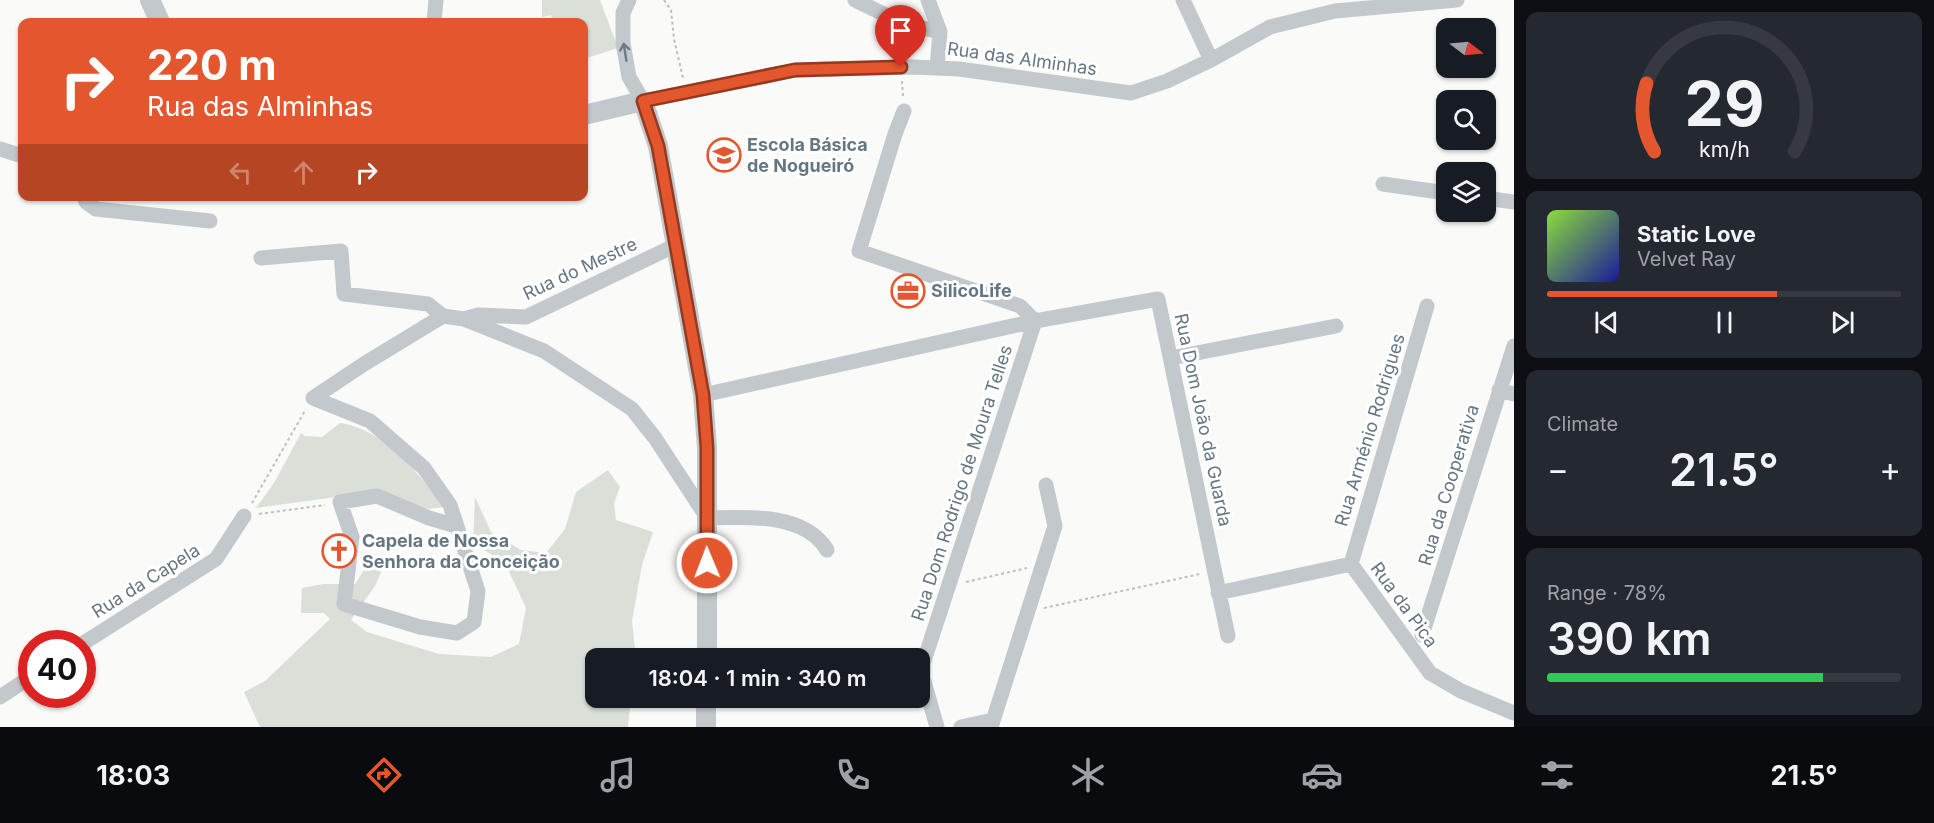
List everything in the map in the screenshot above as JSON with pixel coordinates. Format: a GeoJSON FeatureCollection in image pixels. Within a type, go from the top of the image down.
{"type":"FeatureCollection","features":[{"type":"Feature","properties":{"kind":"street"},"geometry":{"type":"LineString","coordinates":[[150,0],[158,18]]}},
{"type":"Feature","properties":{"kind":"street"},"geometry":{"type":"LineString","coordinates":[[434,18],[436,0]]}},
{"type":"Feature","properties":{"kind":"street"},"geometry":{"type":"LineString","coordinates":[[629,0],[623,13],[623,43],[629,77],[643,101],[658,146],[703,395],[707,448],[707,648]]}},
{"type":"Feature","properties":{"kind":"street"},"geometry":{"type":"LineString","coordinates":[[855,0],[902,23],[940,32]]}},
{"type":"Feature","properties":{"kind":"street"},"geometry":{"type":"LineString","coordinates":[[928,0],[940,32],[937,67]]}},
{"type":"Feature","properties":{"kind":"street"},"geometry":{"type":"LineString","coordinates":[[1183,0],[1211,60]]}},
{"type":"Feature","properties":{"kind":"street","name":"Rua das Alminhas"},"geometry":{"type":"LineString","coordinates":[[643,101],[795,70],[901,67],[937,67],[1131,93],[1167,81],[1211,60],[1270,27],[1335,10],[1457,0]]}},
{"type":"Feature","properties":{"kind":"street"},"geometry":{"type":"LineString","coordinates":[[588,114],[643,101]]}},
{"type":"Feature","properties":{"kind":"street"},"geometry":{"type":"LineString","coordinates":[[904,111],[859,251],[1020,306],[1035,321]]}},
{"type":"Feature","properties":{"kind":"street"},"geometry":{"type":"LineString","coordinates":[[0,149],[18,155]]}},
{"type":"Feature","properties":{"kind":"street"},"geometry":{"type":"LineString","coordinates":[[1383,184],[1436,192]]}},
{"type":"Feature","properties":{"kind":"street"},"geometry":{"type":"LineString","coordinates":[[1496,200],[1514,202]]}},
{"type":"Feature","properties":{"kind":"street"},"geometry":{"type":"LineString","coordinates":[[86,201],[96,209],[210,221]]}},
{"type":"Feature","properties":{"kind":"street","name":"Rua do Mestre"},"geometry":{"type":"LineString","coordinates":[[464,319],[478,315],[526,316],[676,244]]}},
{"type":"Feature","properties":{"kind":"street"},"geometry":{"type":"LineString","coordinates":[[261,258],[341,250],[344,294],[428,304],[443,316],[464,319],[544,351],[632,410],[655,438],[706,517]]}},
{"type":"Feature","properties":{"kind":"street","name":"Rua Dom João da Guarda"},"geometry":{"type":"LineString","coordinates":[[1035,321],[1158,299],[1228,636]]}},
{"type":"Feature","properties":{"kind":"street","name":"Rua Arménio Rodrigues"},"geometry":{"type":"LineString","coordinates":[[1351,564],[1427,306]]}},
{"type":"Feature","properties":{"kind":"street"},"geometry":{"type":"LineString","coordinates":[[313,398],[443,316]]}},
{"type":"Feature","properties":{"kind":"street"},"geometry":{"type":"LineString","coordinates":[[703,395],[1035,321]]}},
{"type":"Feature","properties":{"kind":"street","name":"Rua Dom Rodrigo de Moura Telles"},"geometry":{"type":"LineString","coordinates":[[937,727],[923,678],[923,664],[1035,321]]}},
{"type":"Feature","properties":{"kind":"street"},"geometry":{"type":"LineString","coordinates":[[1171,358],[1336,326]]}},
{"type":"Feature","properties":{"kind":"street","name":"Rua da Cooperativa"},"geometry":{"type":"LineString","coordinates":[[1422,635],[1498,390],[1514,346]]}},
{"type":"Feature","properties":{"kind":"street"},"geometry":{"type":"LineString","coordinates":[[1498,390],[1514,394]]}},
{"type":"Feature","properties":{"kind":"street"},"geometry":{"type":"LineString","coordinates":[[313,398],[370,421],[424,468],[450,505],[478,591],[474,622],[457,633],[420,627],[344,603],[352,537],[340,502],[377,496],[429,518],[456,526]]}},
{"type":"Feature","properties":{"kind":"street"},"geometry":{"type":"LineString","coordinates":[[961,727],[992,724],[1055,526],[1046,484]]}},
{"type":"Feature","properties":{"kind":"street","name":"Rua da Capela"},"geometry":{"type":"LineString","coordinates":[[96,635],[216,559],[244,516]]}},
{"type":"Feature","properties":{"kind":"street"},"geometry":{"type":"LineString","coordinates":[[706,517],[777,519],[811,534],[826,550]]}},
{"type":"Feature","properties":{"kind":"street","name":"Rua da Pica"},"geometry":{"type":"LineString","coordinates":[[1218,593],[1351,564],[1430,673],[1461,691],[1514,713]]}},
{"type":"Feature","properties":{"kind":"street"},"geometry":{"type":"LineString","coordinates":[[0,697],[18,685]]}},
{"type":"Feature","properties":{"kind":"street"},"geometry":{"type":"LineString","coordinates":[[706,708],[706,727]]}},
{"type":"Feature","properties":{"kind":"path"},"geometry":{"type":"LineString","coordinates":[[664,0],[672,10],[674,39],[686,92]]}},
{"type":"Feature","properties":{"kind":"path"},"geometry":{"type":"LineString","coordinates":[[901,67],[904,111]]}},
{"type":"Feature","properties":{"kind":"path"},"geometry":{"type":"LineString","coordinates":[[244,516],[313,398]]}},
{"type":"Feature","properties":{"kind":"path"},"geometry":{"type":"LineString","coordinates":[[244,516],[340,502]]}},
{"type":"Feature","properties":{"kind":"path"},"geometry":{"type":"LineString","coordinates":[[948,586],[1042,564]]}},
{"type":"Feature","properties":{"kind":"path"},"geometry":{"type":"LineString","coordinates":[[1027,612],[1214,571]]}},
{"type":"Feature","properties":{"kind":"shaded area"},"geometry":{"type":"Polygon","coordinates":[[[542,0],[600,0],[618,48],[588,58],[588,18],[552,18],[551,15],[542,17],[542,0]]]}},
{"type":"Feature","properties":{"kind":"shaded area"},"geometry":{"type":"Polygon","coordinates":[[[340,423],[371,434],[399,454],[444,507],[428,509],[390,495],[343,496],[256,508],[274,483],[301,433],[305,436],[322,437],[340,423]]]}},
{"type":"Feature","properties":{"kind":"shaded area"},"geometry":{"type":"Polygon","coordinates":[[[608,470],[620,487],[614,503],[616,520],[653,532],[642,565],[632,621],[635,648],[585,648],[585,708],[630,708],[628,727],[260,727],[244,692],[265,681],[330,619],[324,613],[301,613],[302,588],[323,584],[355,584],[373,556],[385,563],[375,586],[351,620],[367,632],[439,654],[491,657],[519,644],[526,608],[505,563],[473,543],[475,497],[491,532],[521,550],[546,553],[565,529],[576,492],[608,470]]]}},
{"type":"Feature","properties":{"kind":"place","name":"Escola Básica de Nogueiró"},"geometry":{"type":"Point","coordinates":[724,155]}},
{"type":"Feature","properties":{"kind":"place","name":"SilicoLife"},"geometry":{"type":"Point","coordinates":[908,291]}},
{"type":"Feature","properties":{"kind":"place","name":"Capela de Nossa Senhora da Conceição"},"geometry":{"type":"Point","coordinates":[339,551]}},
{"type":"Feature","properties":{"kind":"route"},"geometry":{"type":"LineString","coordinates":[[707,563],[707,448],[703,395],[658,146],[643,101],[795,70],[901,67]]}}]}
